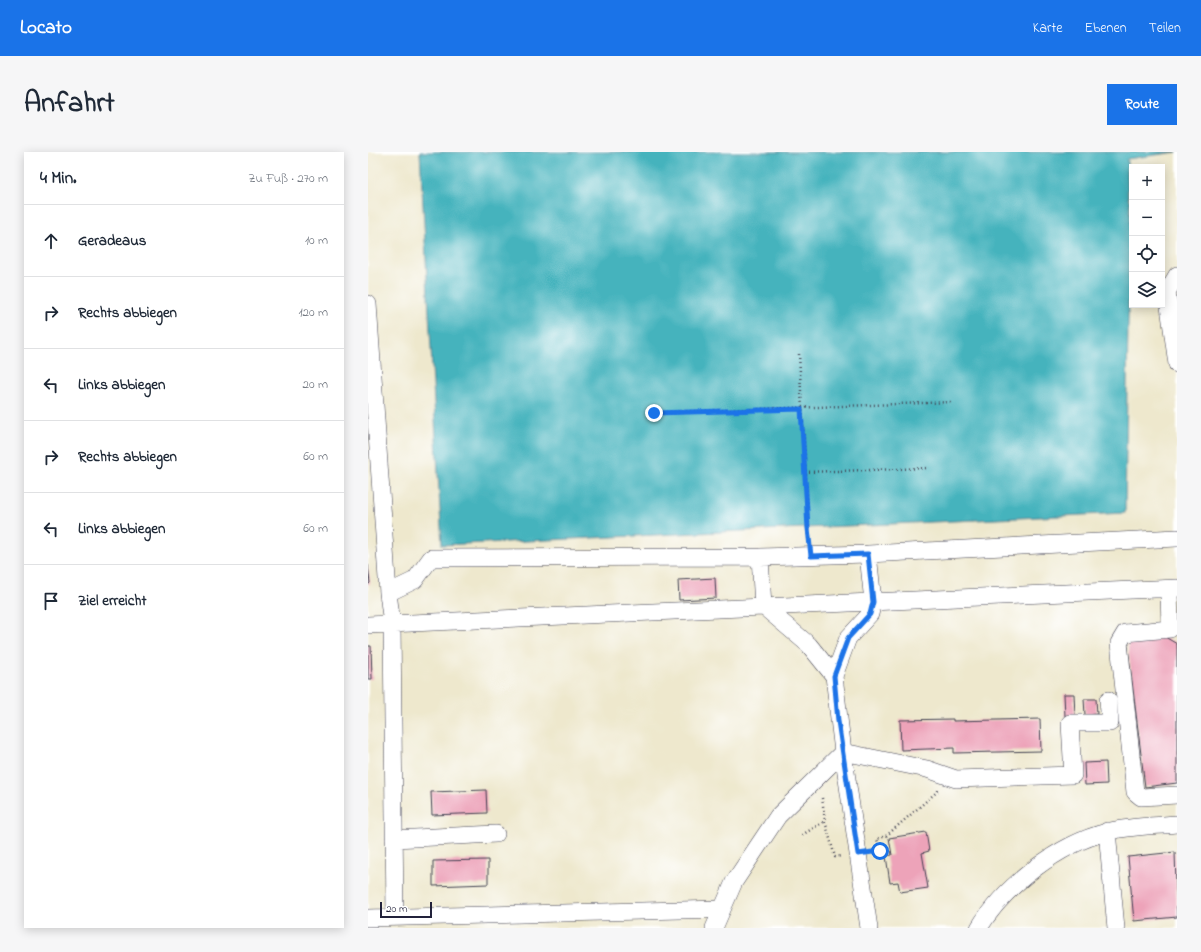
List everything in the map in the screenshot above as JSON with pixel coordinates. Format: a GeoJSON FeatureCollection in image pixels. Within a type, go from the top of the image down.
{"type":"FeatureCollection","features":[{"type":"Feature","properties":{"kind":"street"},"geometry":{"type":"LineString","coordinates":[[1177,275],[1167,292],[1177,364]]}},
{"type":"Feature","properties":{"kind":"street"},"geometry":{"type":"LineString","coordinates":[[368,304],[372,412],[392,624],[395,916]]}},
{"type":"Feature","properties":{"kind":"street"},"geometry":{"type":"LineString","coordinates":[[388,593],[415,580],[430,558],[811,556],[1177,538]]}},
{"type":"Feature","properties":{"kind":"street"},"geometry":{"type":"LineString","coordinates":[[868,554],[873,602],[870,614],[848,638],[834,676],[843,752],[869,928]]}},
{"type":"Feature","properties":{"kind":"street"},"geometry":{"type":"LineString","coordinates":[[760,557],[763,606],[809,645],[834,676]]}},
{"type":"Feature","properties":{"kind":"street"},"geometry":{"type":"LineString","coordinates":[[368,625],[1173,588],[1170,628],[1125,633],[1119,643],[1135,792],[1141,797],[1177,795]]}},
{"type":"Feature","properties":{"kind":"street"},"geometry":{"type":"LineString","coordinates":[[843,752],[927,769],[956,779],[1073,776],[1070,723],[1110,723],[1108,700]]}},
{"type":"Feature","properties":{"kind":"street"},"geometry":{"type":"LineString","coordinates":[[714,928],[734,882],[778,816],[843,752]]}},
{"type":"Feature","properties":{"kind":"street"},"geometry":{"type":"LineString","coordinates":[[979,928],[1007,893],[1044,862],[1074,844],[1107,832],[1177,824]]}},
{"type":"Feature","properties":{"kind":"street"},"geometry":{"type":"LineString","coordinates":[[1107,832],[1116,928]]}},
{"type":"Feature","properties":{"kind":"street"},"geometry":{"type":"LineString","coordinates":[[394,839],[496,834]]}},
{"type":"Feature","properties":{"kind":"street"},"geometry":{"type":"LineString","coordinates":[[368,918],[395,916],[721,909]]}},
{"type":"Feature","properties":{"kind":"path"},"geometry":{"type":"LineString","coordinates":[[799,354],[808,528],[811,556]]}},
{"type":"Feature","properties":{"kind":"path"},"geometry":{"type":"LineString","coordinates":[[654,413],[801,409],[952,402]]}},
{"type":"Feature","properties":{"kind":"path"},"geometry":{"type":"LineString","coordinates":[[805,472],[929,468]]}},
{"type":"Feature","properties":{"kind":"path"},"geometry":{"type":"LineString","coordinates":[[802,835],[825,821],[835,857],[880,851],[877,839],[886,836],[946,784],[956,779]]}},
{"type":"Feature","properties":{"kind":"water"},"geometry":{"type":"Polygon","coordinates":[[[420,152],[1177,152],[1127,159],[1129,200],[1129,264],[1125,513],[442,545],[420,152]]]}},
{"type":"Feature","properties":{"kind":"building"},"geometry":{"type":"Polygon","coordinates":[[[368,565],[370,583],[368,585],[368,565]]]}},
{"type":"Feature","properties":{"kind":"building"},"geometry":{"type":"Polygon","coordinates":[[[715,578],[716,598],[679,600],[678,580],[715,578]]]}},
{"type":"Feature","properties":{"kind":"building"},"geometry":{"type":"Polygon","coordinates":[[[1165,637],[1177,644],[1177,783],[1145,787],[1127,640],[1165,637]]]}},
{"type":"Feature","properties":{"kind":"building"},"geometry":{"type":"Polygon","coordinates":[[[368,646],[371,646],[372,679],[368,679],[368,646]]]}},
{"type":"Feature","properties":{"kind":"building"},"geometry":{"type":"Polygon","coordinates":[[[1064,694],[1074,694],[1075,716],[1065,716],[1064,694]]]}},
{"type":"Feature","properties":{"kind":"building"},"geometry":{"type":"Polygon","coordinates":[[[1084,699],[1096,699],[1097,714],[1085,715],[1084,699]]]}},
{"type":"Feature","properties":{"kind":"building"},"geometry":{"type":"Polygon","coordinates":[[[953,719],[953,721],[1040,719],[1041,751],[954,753],[954,748],[901,750],[900,720],[953,719]]]}},
{"type":"Feature","properties":{"kind":"building"},"geometry":{"type":"Polygon","coordinates":[[[1106,762],[1107,784],[1085,785],[1084,763],[1106,762]]]}},
{"type":"Feature","properties":{"kind":"building"},"geometry":{"type":"Polygon","coordinates":[[[486,790],[487,813],[432,815],[431,792],[486,790]]]}},
{"type":"Feature","properties":{"kind":"building"},"geometry":{"type":"Polygon","coordinates":[[[926,832],[929,851],[922,853],[928,888],[900,892],[898,882],[890,883],[886,856],[892,855],[889,838],[926,832]]]}},
{"type":"Feature","properties":{"kind":"building"},"geometry":{"type":"Polygon","coordinates":[[[1175,852],[1177,917],[1134,921],[1128,857],[1175,852]]]}},
{"type":"Feature","properties":{"kind":"building"},"geometry":{"type":"Polygon","coordinates":[[[488,860],[488,884],[433,886],[433,861],[488,860]]]}},
{"type":"Feature","properties":{"kind":"route"},"geometry":{"type":"LineString","coordinates":[[654,413],[801,409],[811,556],[868,554],[873,602],[870,614],[848,638],[834,676],[838,721],[858,854],[880,851]]}}]}
